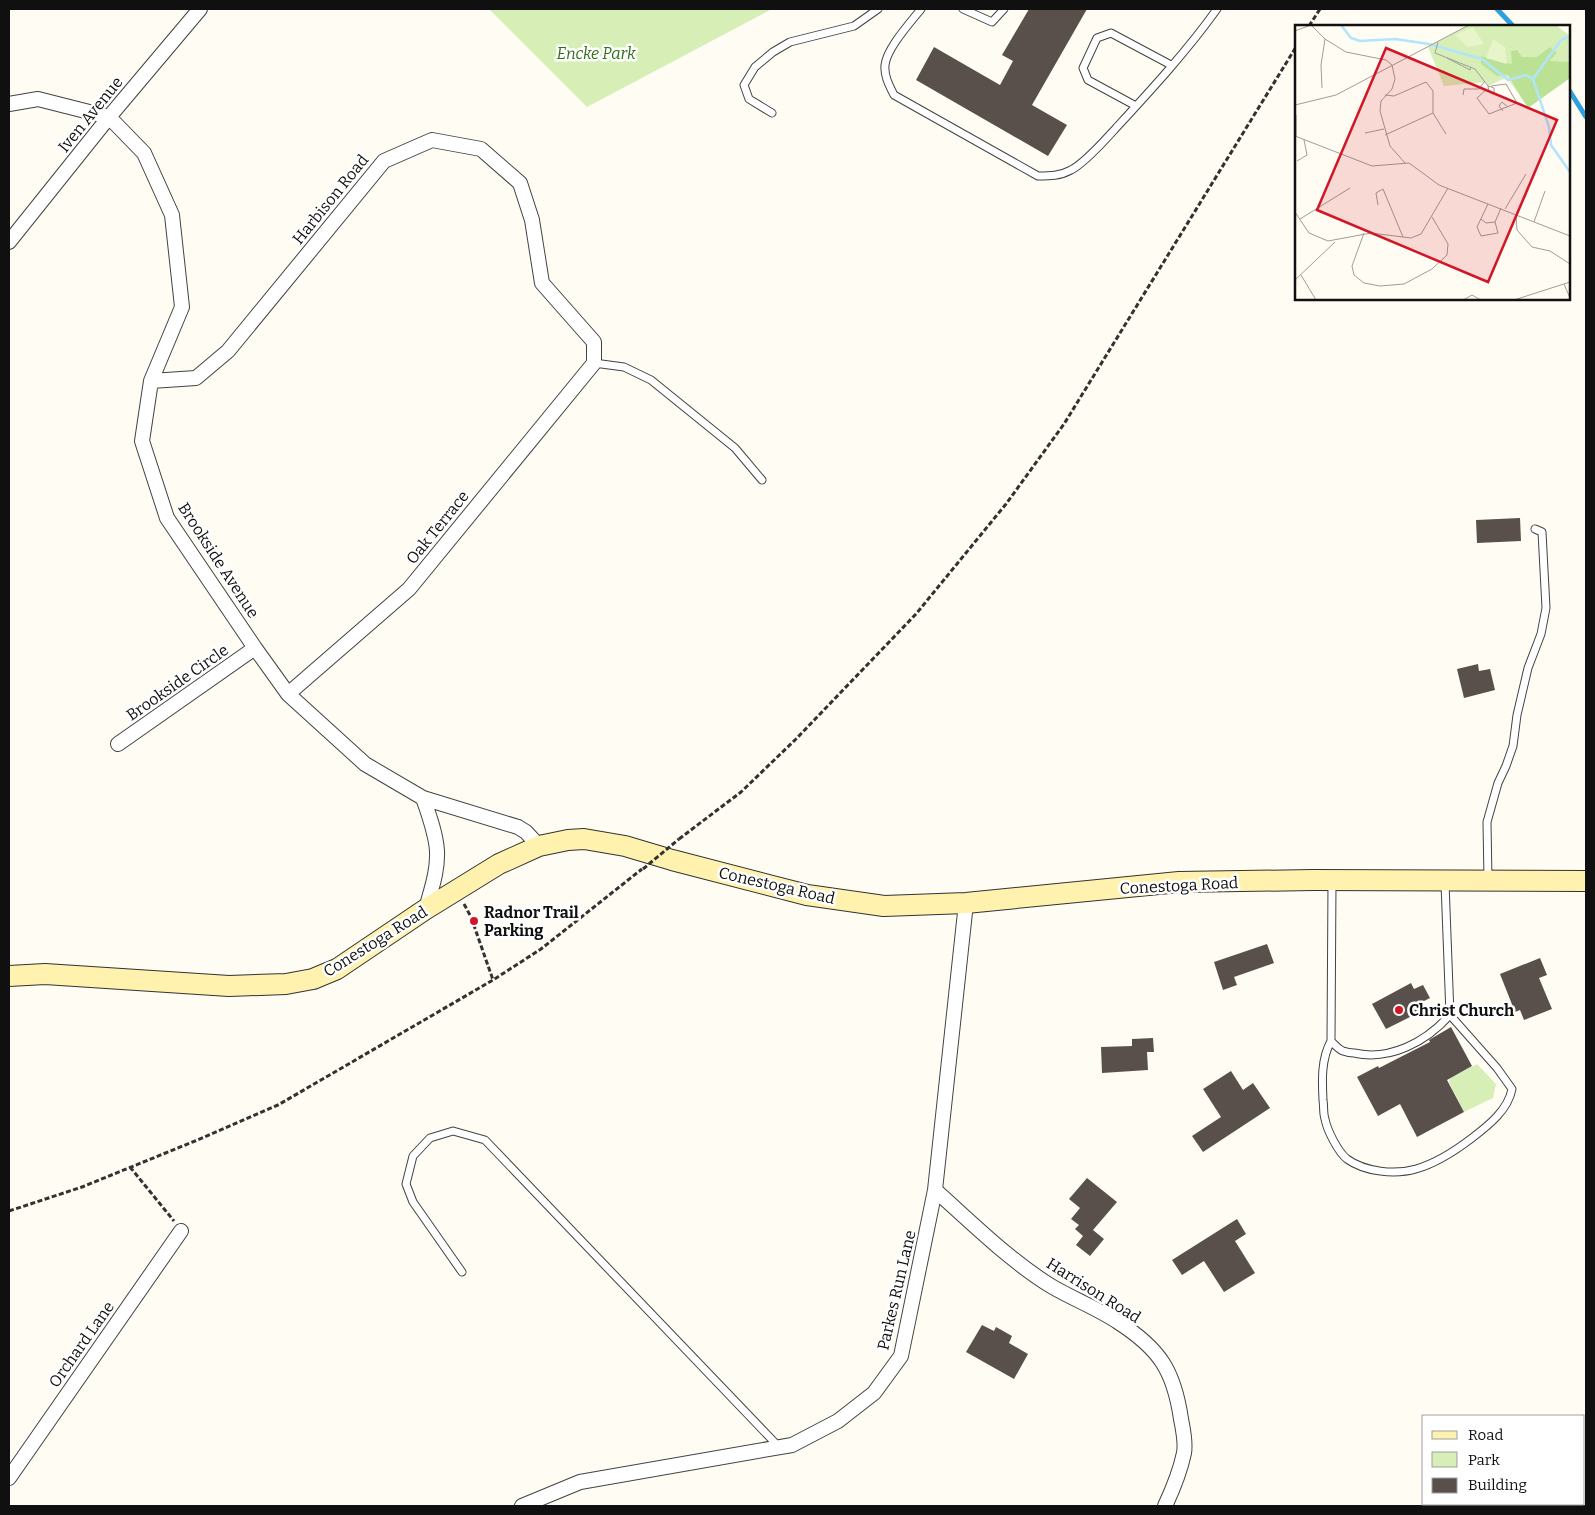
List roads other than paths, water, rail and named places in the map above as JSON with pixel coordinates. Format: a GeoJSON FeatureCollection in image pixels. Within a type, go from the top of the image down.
{"type":"FeatureCollection","features":[{"type":"Feature","properties":{"kind":"main road","name":"Conestoga Road"},"geometry":{"type":"LineString","coordinates":[[9,976],[45,974],[229,986],[286,984],[313,979],[337,969],[426,909],[499,864],[539,846],[568,840],[605,842],[625,846],[808,895],[884,906],[966,903],[1179,882],[1332,880],[1586,881]]}},
{"type":"Feature","properties":{"kind":"street","name":"Iven Avenue"},"geometry":{"type":"LineString","coordinates":[[9,242],[109,117],[200,9]]}},
{"type":"Feature","properties":{"kind":"street"},"geometry":{"type":"LineString","coordinates":[[9,104],[38,99],[109,117]]}},
{"type":"Feature","properties":{"kind":"street","name":"Brookside Avenue"},"geometry":{"type":"LineString","coordinates":[[109,117],[144,154],[172,215],[182,307],[151,381],[142,441],[167,518],[288,694],[365,764],[423,798],[518,827],[526,832],[539,846]]}},
{"type":"Feature","properties":{"kind":"street","name":"Harbison Road"},"geometry":{"type":"LineString","coordinates":[[151,381],[196,378],[228,351],[384,160],[432,140],[481,149],[520,183],[532,220],[542,283],[594,342],[594,363]]}},
{"type":"Feature","properties":{"kind":"street","name":"Oak Terrace"},"geometry":{"type":"LineString","coordinates":[[288,694],[409,590],[594,363]]}},
{"type":"Feature","properties":{"kind":"street","name":"Brookside Circle"},"geometry":{"type":"LineString","coordinates":[[118,744],[255,648]]}},
{"type":"Feature","properties":{"kind":"street"},"geometry":{"type":"LineString","coordinates":[[423,798],[432,824],[437,850],[436,875],[426,909]]}},
{"type":"Feature","properties":{"kind":"street","name":"Parkes Run Lane"},"geometry":{"type":"LineString","coordinates":[[522,1506],[580,1482],[792,1444],[838,1421],[874,1393],[901,1356],[935,1190],[966,903]]}},
{"type":"Feature","properties":{"kind":"street","name":"Harrison Road"},"geometry":{"type":"LineString","coordinates":[[935,1190],[1007,1253],[1051,1286],[1118,1322],[1152,1348],[1162,1360],[1172,1378],[1184,1438],[1184,1451],[1180,1471],[1165,1506]]}},
{"type":"Feature","properties":{"kind":"street","name":"Orchard Lane"},"geometry":{"type":"LineString","coordinates":[[9,1478],[181,1231]]}},
{"type":"Feature","properties":{"kind":"lane"},"geometry":{"type":"LineString","coordinates":[[772,113],[749,99],[744,85],[755,67],[773,52],[790,42],[854,26],[878,9]]}},
{"type":"Feature","properties":{"kind":"lane"},"geometry":{"type":"LineString","coordinates":[[921,9],[888,52],[885,65],[886,73],[894,95],[1038,176],[1055,176],[1073,170],[1098,147],[1200,32],[1216,9]]}},
{"type":"Feature","properties":{"kind":"lane"},"geometry":{"type":"LineString","coordinates":[[963,9],[992,22],[1004,9]]}},
{"type":"Feature","properties":{"kind":"lane"},"geometry":{"type":"LineString","coordinates":[[1136,106],[1088,80],[1083,68],[1097,38],[1111,32],[1171,65]]}},
{"type":"Feature","properties":{"kind":"lane"},"geometry":{"type":"LineString","coordinates":[[594,363],[624,367],[651,380],[736,448],[762,480]]}},
{"type":"Feature","properties":{"kind":"lane"},"geometry":{"type":"LineString","coordinates":[[1488,880],[1487,822],[1498,783],[1513,746],[1516,715],[1528,668],[1541,634],[1546,608],[1542,532],[1535,529]]}},
{"type":"Feature","properties":{"kind":"lane"},"geometry":{"type":"LineString","coordinates":[[1332,880],[1331,1041],[1325,1051],[1324,1118],[1333,1140],[1346,1158],[1372,1170],[1389,1172],[1415,1169],[1455,1151],[1496,1117],[1510,1098],[1512,1089],[1507,1080],[1450,1015],[1445,880]]}},
{"type":"Feature","properties":{"kind":"lane"},"geometry":{"type":"LineString","coordinates":[[1331,1041],[1342,1051],[1364,1056],[1386,1055],[1422,1040],[1440,1026],[1450,1015]]}},
{"type":"Feature","properties":{"kind":"lane"},"geometry":{"type":"LineString","coordinates":[[462,1272],[413,1202],[406,1184],[413,1156],[430,1138],[453,1131],[485,1140],[779,1447]]}},
{"type":"Feature","properties":{"kind":"waterway"},"geometry":{"type":"LineString","coordinates":[[1497,9],[1512,25]]}},
{"type":"Feature","properties":{"kind":"waterway"},"geometry":{"type":"LineString","coordinates":[[1570,92],[1586,117]]}},
{"type":"Feature","properties":{"kind":"place","name":"Radnor Trail Parking"},"geometry":{"type":"Point","coordinates":[474,921]}},
{"type":"Feature","properties":{"kind":"place","name":"Christ Church"},"geometry":{"type":"Point","coordinates":[1399,1010]}},
{"type":"Feature","properties":{"kind":"park label","name":"Encke Park"},"geometry":{"type":"Point","coordinates":[596,53]}}]}
